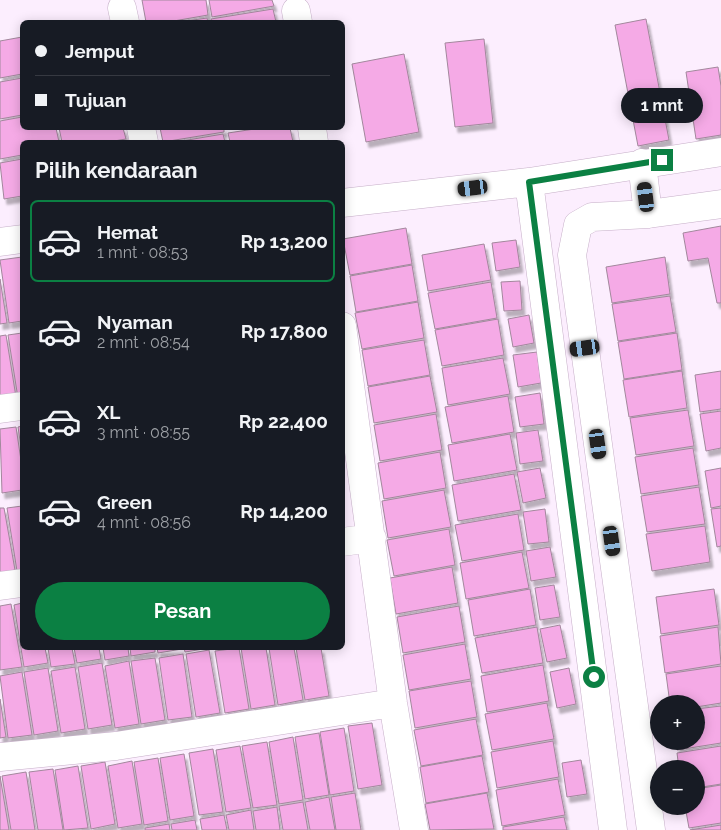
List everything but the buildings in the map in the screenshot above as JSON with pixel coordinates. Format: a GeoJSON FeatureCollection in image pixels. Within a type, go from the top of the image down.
{"type":"FeatureCollection","features":[{"type":"Feature","properties":{"kind":"street"},"geometry":{"type":"LineString","coordinates":[[345,203],[529,182],[721,152]]}},
{"type":"Feature","properties":{"kind":"street"},"geometry":{"type":"LineString","coordinates":[[642,163],[648,214]]}},
{"type":"Feature","properties":{"kind":"street"},"geometry":{"type":"LineString","coordinates":[[529,182],[614,830]]}},
{"type":"Feature","properties":{"kind":"street"},"geometry":{"type":"LineString","coordinates":[[652,830],[572,255],[578,225],[592,217],[648,214],[721,204]]}},
{"type":"Feature","properties":{"kind":"street"},"geometry":{"type":"LineString","coordinates":[[0,242],[20,239]]}},
{"type":"Feature","properties":{"kind":"street"},"geometry":{"type":"LineString","coordinates":[[551,353],[585,348]]}},
{"type":"Feature","properties":{"kind":"street"},"geometry":{"type":"LineString","coordinates":[[345,358],[372,538],[393,703],[414,830]]}},
{"type":"Feature","properties":{"kind":"street"},"geometry":{"type":"LineString","coordinates":[[0,409],[20,406]]}},
{"type":"Feature","properties":{"kind":"street"},"geometry":{"type":"LineString","coordinates":[[345,542],[372,538]]}},
{"type":"Feature","properties":{"kind":"street"},"geometry":{"type":"LineString","coordinates":[[0,586],[20,582]]}},
{"type":"Feature","properties":{"kind":"street"},"geometry":{"type":"LineString","coordinates":[[0,757],[116,746],[393,703]]}},
{"type":"Feature","properties":{"kind":"route"},"geometry":{"type":"LineString","coordinates":[[594,677],[529,182],[662,160]]}}]}
